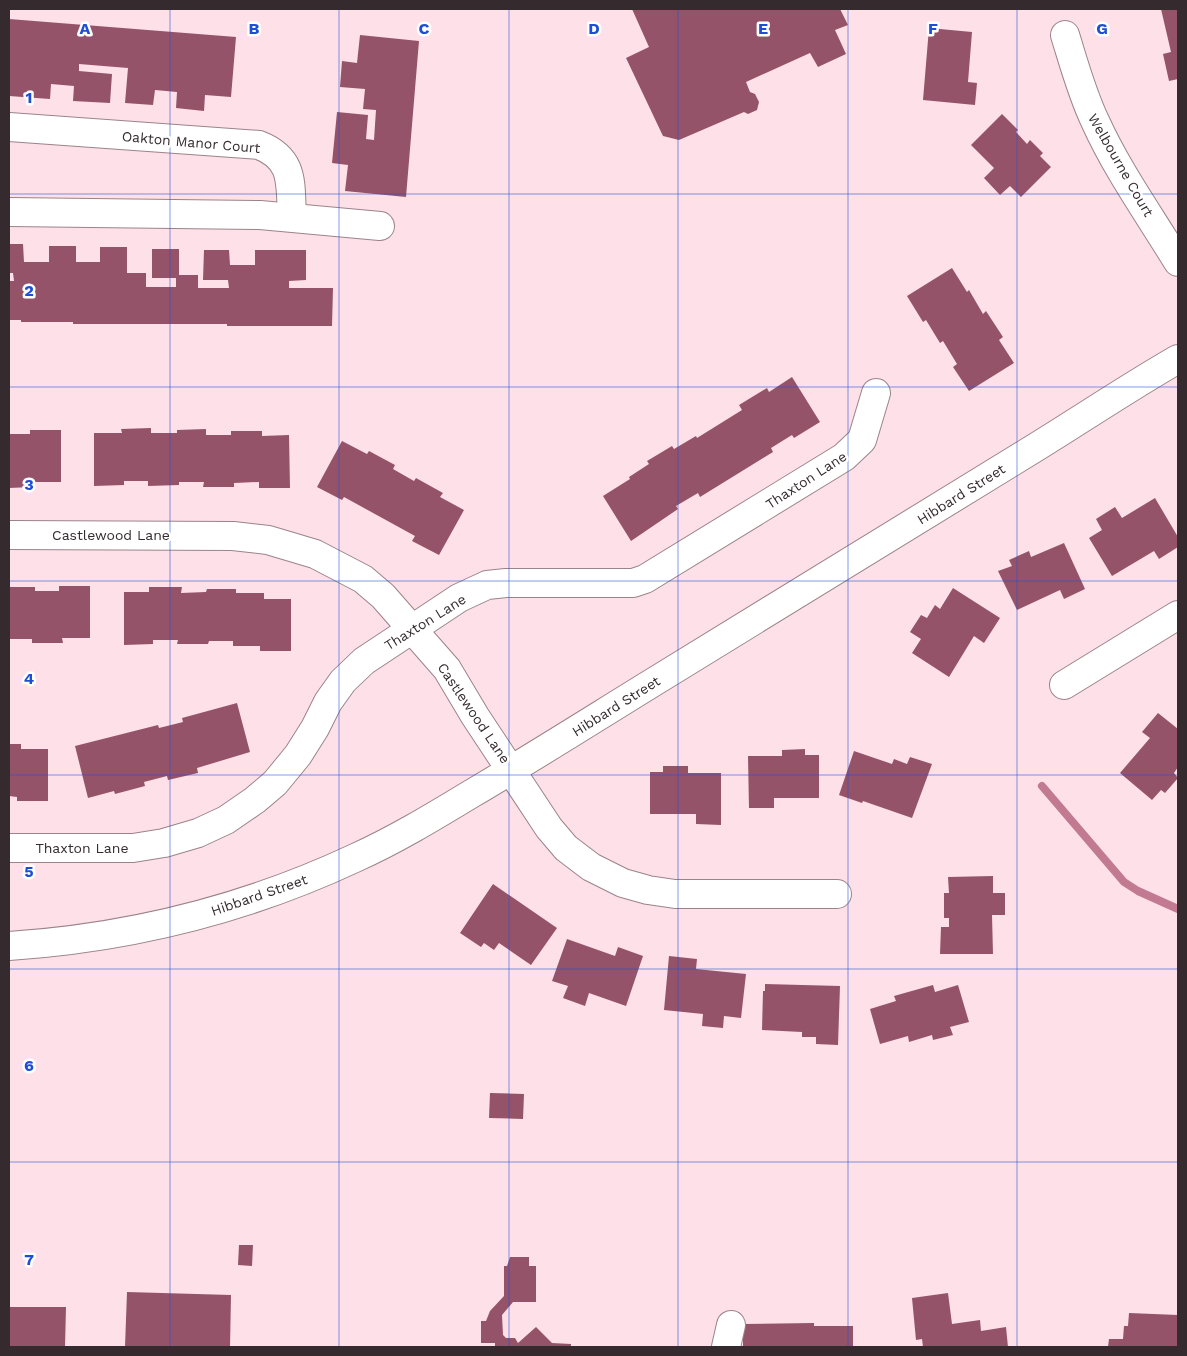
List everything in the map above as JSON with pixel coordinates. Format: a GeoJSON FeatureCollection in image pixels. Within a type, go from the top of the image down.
{"type":"FeatureCollection","features":[{"type":"Feature","properties":{"kind":"street","name":"Welbourne Court"},"geometry":{"type":"LineString","coordinates":[[1065,35],[1083,95],[1095,122],[1112,154],[1178,262]]}},
{"type":"Feature","properties":{"kind":"street","name":"Oakton Manor Court"},"geometry":{"type":"LineString","coordinates":[[9,127],[259,145],[271,150],[284,162],[289,173],[292,217]]}},
{"type":"Feature","properties":{"kind":"street"},"geometry":{"type":"LineString","coordinates":[[9,212],[260,214],[380,226]]}},
{"type":"Feature","properties":{"kind":"street","name":"Hibbard Street"},"geometry":{"type":"LineString","coordinates":[[9,946],[108,934],[171,922],[232,906],[293,885],[404,834],[512,770],[1038,446],[1129,387],[1178,359]]}},
{"type":"Feature","properties":{"kind":"street","name":"Thaxton Lane"},"geometry":{"type":"LineString","coordinates":[[9,848],[133,848],[164,843],[198,833],[226,820],[255,800],[275,783],[298,755],[328,702],[343,681],[364,661],[459,598],[488,585],[506,583],[633,583],[645,579],[844,457],[862,440],[876,393]]}},
{"type":"Feature","properties":{"kind":"street","name":"Castlewood Lane"},"geometry":{"type":"LineString","coordinates":[[9,535],[233,536],[268,540],[316,554],[363,579],[383,596],[413,629],[447,669],[475,716],[549,828],[566,848],[591,867],[623,883],[648,890],[675,894],[837,894]]}},
{"type":"Feature","properties":{"kind":"street"},"geometry":{"type":"LineString","coordinates":[[1064,685],[1178,615]]}},
{"type":"Feature","properties":{"kind":"building"},"geometry":{"type":"Polygon","coordinates":[[[632,9],[840,9],[848,25],[835,30],[846,54],[818,67],[810,53],[746,82],[750,92],[755,94],[759,102],[757,110],[748,114],[744,112],[679,140],[663,136],[626,58],[649,47],[632,9]]]}},
{"type":"Feature","properties":{"kind":"building"},"geometry":{"type":"Polygon","coordinates":[[[1161,9],[1178,9],[1178,79],[1169,81],[1163,54],[1171,52],[1161,9]]]}},
{"type":"Feature","properties":{"kind":"building"},"geometry":{"type":"Polygon","coordinates":[[[9,19],[236,37],[231,97],[205,95],[204,111],[176,108],[177,92],[155,90],[153,105],[125,103],[128,68],[79,64],[79,71],[112,74],[110,103],[73,101],[74,86],[51,84],[50,99],[9,96],[9,19]]]}},
{"type":"Feature","properties":{"kind":"building"},"geometry":{"type":"Polygon","coordinates":[[[929,28],[972,32],[968,82],[977,83],[975,105],[923,100],[929,28]]]}},
{"type":"Feature","properties":{"kind":"building"},"geometry":{"type":"Polygon","coordinates":[[[360,35],[419,41],[406,197],[345,191],[348,165],[332,163],[337,112],[368,115],[366,139],[374,140],[376,110],[363,109],[365,89],[340,87],[342,61],[357,63],[360,35]]]}},
{"type":"Feature","properties":{"kind":"building"},"geometry":{"type":"Polygon","coordinates":[[[1002,114],[1018,130],[1016,132],[1027,144],[1030,140],[1043,153],[1040,156],[1051,167],[1021,197],[1010,186],[1000,195],[984,178],[994,168],[971,145],[1002,114]]]}},
{"type":"Feature","properties":{"kind":"building"},"geometry":{"type":"Polygon","coordinates":[[[9,244],[23,244],[24,262],[49,262],[49,246],[76,246],[76,262],[100,262],[100,247],[127,247],[127,273],[146,273],[146,287],[176,287],[176,278],[152,278],[152,249],[179,249],[179,275],[198,275],[198,288],[229,288],[228,280],[203,280],[204,250],[229,250],[230,265],[255,265],[255,250],[306,250],[306,280],[289,281],[289,288],[333,288],[332,326],[73,324],[73,322],[21,322],[21,320],[9,320],[9,281],[14,281],[13,273],[9,273],[9,244]]]}},
{"type":"Feature","properties":{"kind":"building"},"geometry":{"type":"Polygon","coordinates":[[[952,268],[967,292],[969,290],[983,314],[986,311],[1003,337],[999,340],[1014,363],[969,391],[953,367],[957,364],[943,341],[940,343],[926,320],[923,322],[907,296],[952,268]]]}},
{"type":"Feature","properties":{"kind":"building"},"geometry":{"type":"Polygon","coordinates":[[[792,377],[820,422],[794,438],[792,435],[771,448],[773,452],[700,497],[698,493],[676,506],[678,509],[631,541],[603,496],[649,464],[647,461],[672,446],[674,449],[696,436],[697,438],[742,410],[739,405],[767,388],[769,392],[792,377]]]}},
{"type":"Feature","properties":{"kind":"building"},"geometry":{"type":"Polygon","coordinates":[[[151,428],[151,433],[177,433],[177,430],[206,429],[206,435],[231,435],[231,431],[262,431],[262,436],[289,435],[290,488],[259,488],[259,482],[234,483],[234,487],[203,487],[204,482],[179,482],[179,485],[148,486],[148,481],[124,481],[124,485],[94,486],[94,433],[122,433],[121,429],[151,428]]]}},
{"type":"Feature","properties":{"kind":"building"},"geometry":{"type":"Polygon","coordinates":[[[30,430],[61,430],[61,482],[34,482],[33,487],[9,488],[9,434],[30,434],[30,430]]]}},
{"type":"Feature","properties":{"kind":"building"},"geometry":{"type":"Polygon","coordinates":[[[342,441],[367,454],[369,451],[395,465],[393,469],[414,481],[416,478],[443,493],[440,497],[464,510],[439,555],[412,541],[415,536],[344,497],[342,500],[317,487],[342,441]]]}},
{"type":"Feature","properties":{"kind":"building"},"geometry":{"type":"Polygon","coordinates":[[[1155,498],[1178,537],[1178,547],[1159,559],[1154,551],[1112,576],[1089,538],[1102,530],[1096,519],[1115,507],[1122,518],[1155,498]]]}},
{"type":"Feature","properties":{"kind":"building"},"geometry":{"type":"Polygon","coordinates":[[[1064,543],[1085,589],[1064,599],[1060,590],[1017,610],[998,571],[1012,566],[1009,560],[1029,551],[1031,557],[1064,543]]]}},
{"type":"Feature","properties":{"kind":"building"},"geometry":{"type":"Polygon","coordinates":[[[59,586],[90,586],[90,638],[62,638],[63,643],[32,643],[32,639],[9,639],[9,587],[35,587],[35,591],[59,591],[59,586]]]}},
{"type":"Feature","properties":{"kind":"building"},"geometry":{"type":"Polygon","coordinates":[[[149,587],[182,587],[181,593],[206,592],[207,589],[236,589],[236,593],[264,593],[264,599],[291,599],[291,651],[260,651],[260,646],[233,646],[233,641],[209,641],[208,644],[177,644],[178,640],[153,640],[153,644],[124,645],[124,592],[149,592],[149,587]]]}},
{"type":"Feature","properties":{"kind":"building"},"geometry":{"type":"Polygon","coordinates":[[[953,588],[1000,618],[984,643],[974,636],[949,677],[912,653],[921,639],[910,632],[921,615],[927,618],[935,605],[940,609],[953,588]]]}},
{"type":"Feature","properties":{"kind":"building"},"geometry":{"type":"Polygon","coordinates":[[[237,703],[250,752],[197,768],[198,773],[168,780],[167,776],[144,782],[145,786],[115,794],[114,791],[88,798],[75,746],[158,725],[159,728],[183,722],[182,718],[237,703]]]}},
{"type":"Feature","properties":{"kind":"building"},"geometry":{"type":"Polygon","coordinates":[[[1158,713],[1178,729],[1178,767],[1174,773],[1178,778],[1165,793],[1161,790],[1152,800],[1120,773],[1150,738],[1142,732],[1158,713]]]}},
{"type":"Feature","properties":{"kind":"building"},"geometry":{"type":"Polygon","coordinates":[[[9,744],[21,744],[21,749],[48,749],[48,801],[17,801],[17,797],[9,796],[9,744]]]}},
{"type":"Feature","properties":{"kind":"building"},"geometry":{"type":"Polygon","coordinates":[[[805,749],[805,755],[819,755],[819,798],[774,798],[774,808],[749,808],[748,756],[782,756],[782,750],[805,749]]]}},
{"type":"Feature","properties":{"kind":"building"},"geometry":{"type":"Polygon","coordinates":[[[854,751],[892,764],[894,759],[907,764],[910,757],[932,764],[912,818],[839,795],[854,751]]]}},
{"type":"Feature","properties":{"kind":"building"},"geometry":{"type":"Polygon","coordinates":[[[663,766],[688,766],[688,773],[721,773],[721,825],[696,824],[696,814],[650,814],[650,772],[663,772],[663,766]]]}},
{"type":"Feature","properties":{"kind":"building"},"geometry":{"type":"Polygon","coordinates":[[[993,876],[993,893],[1005,893],[1005,915],[992,915],[993,954],[940,954],[941,927],[949,927],[949,918],[944,918],[944,893],[949,893],[948,877],[993,876]]]}},
{"type":"Feature","properties":{"kind":"building"},"geometry":{"type":"Polygon","coordinates":[[[493,884],[557,928],[531,965],[499,943],[494,950],[484,943],[481,947],[460,933],[493,884]]]}},
{"type":"Feature","properties":{"kind":"building"},"geometry":{"type":"Polygon","coordinates":[[[567,939],[615,956],[618,947],[643,956],[626,1006],[589,993],[585,1006],[563,998],[568,986],[552,981],[567,939]]]}},
{"type":"Feature","properties":{"kind":"building"},"geometry":{"type":"Polygon","coordinates":[[[669,956],[697,959],[696,969],[746,974],[741,1018],[724,1016],[723,1028],[702,1026],[703,1014],[664,1010],[669,956]]]}},
{"type":"Feature","properties":{"kind":"building"},"geometry":{"type":"Polygon","coordinates":[[[765,984],[840,986],[838,1045],[816,1044],[816,1037],[802,1037],[802,1032],[762,1030],[763,991],[765,991],[765,984]]]}},
{"type":"Feature","properties":{"kind":"building"},"geometry":{"type":"Polygon","coordinates":[[[933,985],[935,992],[958,985],[969,1022],[950,1027],[953,1035],[933,1040],[932,1035],[909,1042],[908,1036],[880,1044],[870,1009],[896,1001],[894,996],[933,985]]]}},
{"type":"Feature","properties":{"kind":"building"},"geometry":{"type":"Polygon","coordinates":[[[490,1093],[524,1094],[523,1119],[489,1118],[490,1093]]]}},
{"type":"Feature","properties":{"kind":"building"},"geometry":{"type":"Polygon","coordinates":[[[239,1245],[253,1245],[252,1266],[238,1265],[239,1245]]]}},
{"type":"Feature","properties":{"kind":"building"},"geometry":{"type":"Polygon","coordinates":[[[510,1257],[529,1257],[529,1266],[536,1266],[536,1302],[513,1302],[502,1315],[503,1335],[506,1338],[515,1338],[518,1343],[536,1327],[552,1343],[571,1344],[571,1347],[495,1347],[495,1343],[481,1343],[481,1321],[486,1321],[490,1311],[504,1296],[504,1266],[507,1266],[510,1257]]]}},
{"type":"Feature","properties":{"kind":"building"},"geometry":{"type":"Polygon","coordinates":[[[127,1292],[231,1295],[230,1347],[125,1347],[127,1292]]]}},
{"type":"Feature","properties":{"kind":"building"},"geometry":{"type":"Polygon","coordinates":[[[948,1293],[952,1324],[980,1320],[981,1331],[1006,1327],[1008,1347],[923,1347],[922,1339],[916,1340],[912,1298],[948,1293]]]}},
{"type":"Feature","properties":{"kind":"building"},"geometry":{"type":"Polygon","coordinates":[[[9,1307],[66,1307],[65,1347],[9,1347],[9,1307]]]}},
{"type":"Feature","properties":{"kind":"building"},"geometry":{"type":"Polygon","coordinates":[[[1129,1313],[1178,1315],[1178,1347],[1108,1347],[1109,1339],[1123,1339],[1124,1326],[1128,1326],[1129,1313]]]}},
{"type":"Feature","properties":{"kind":"building"},"geometry":{"type":"Polygon","coordinates":[[[814,1323],[814,1326],[853,1326],[853,1347],[743,1347],[743,1324],[814,1323]]]}},
{"type":"Feature","properties":{"kind":"waterway"},"geometry":{"type":"LineString","coordinates":[[1042,786],[1124,882],[1138,891],[1178,909]]}}]}
